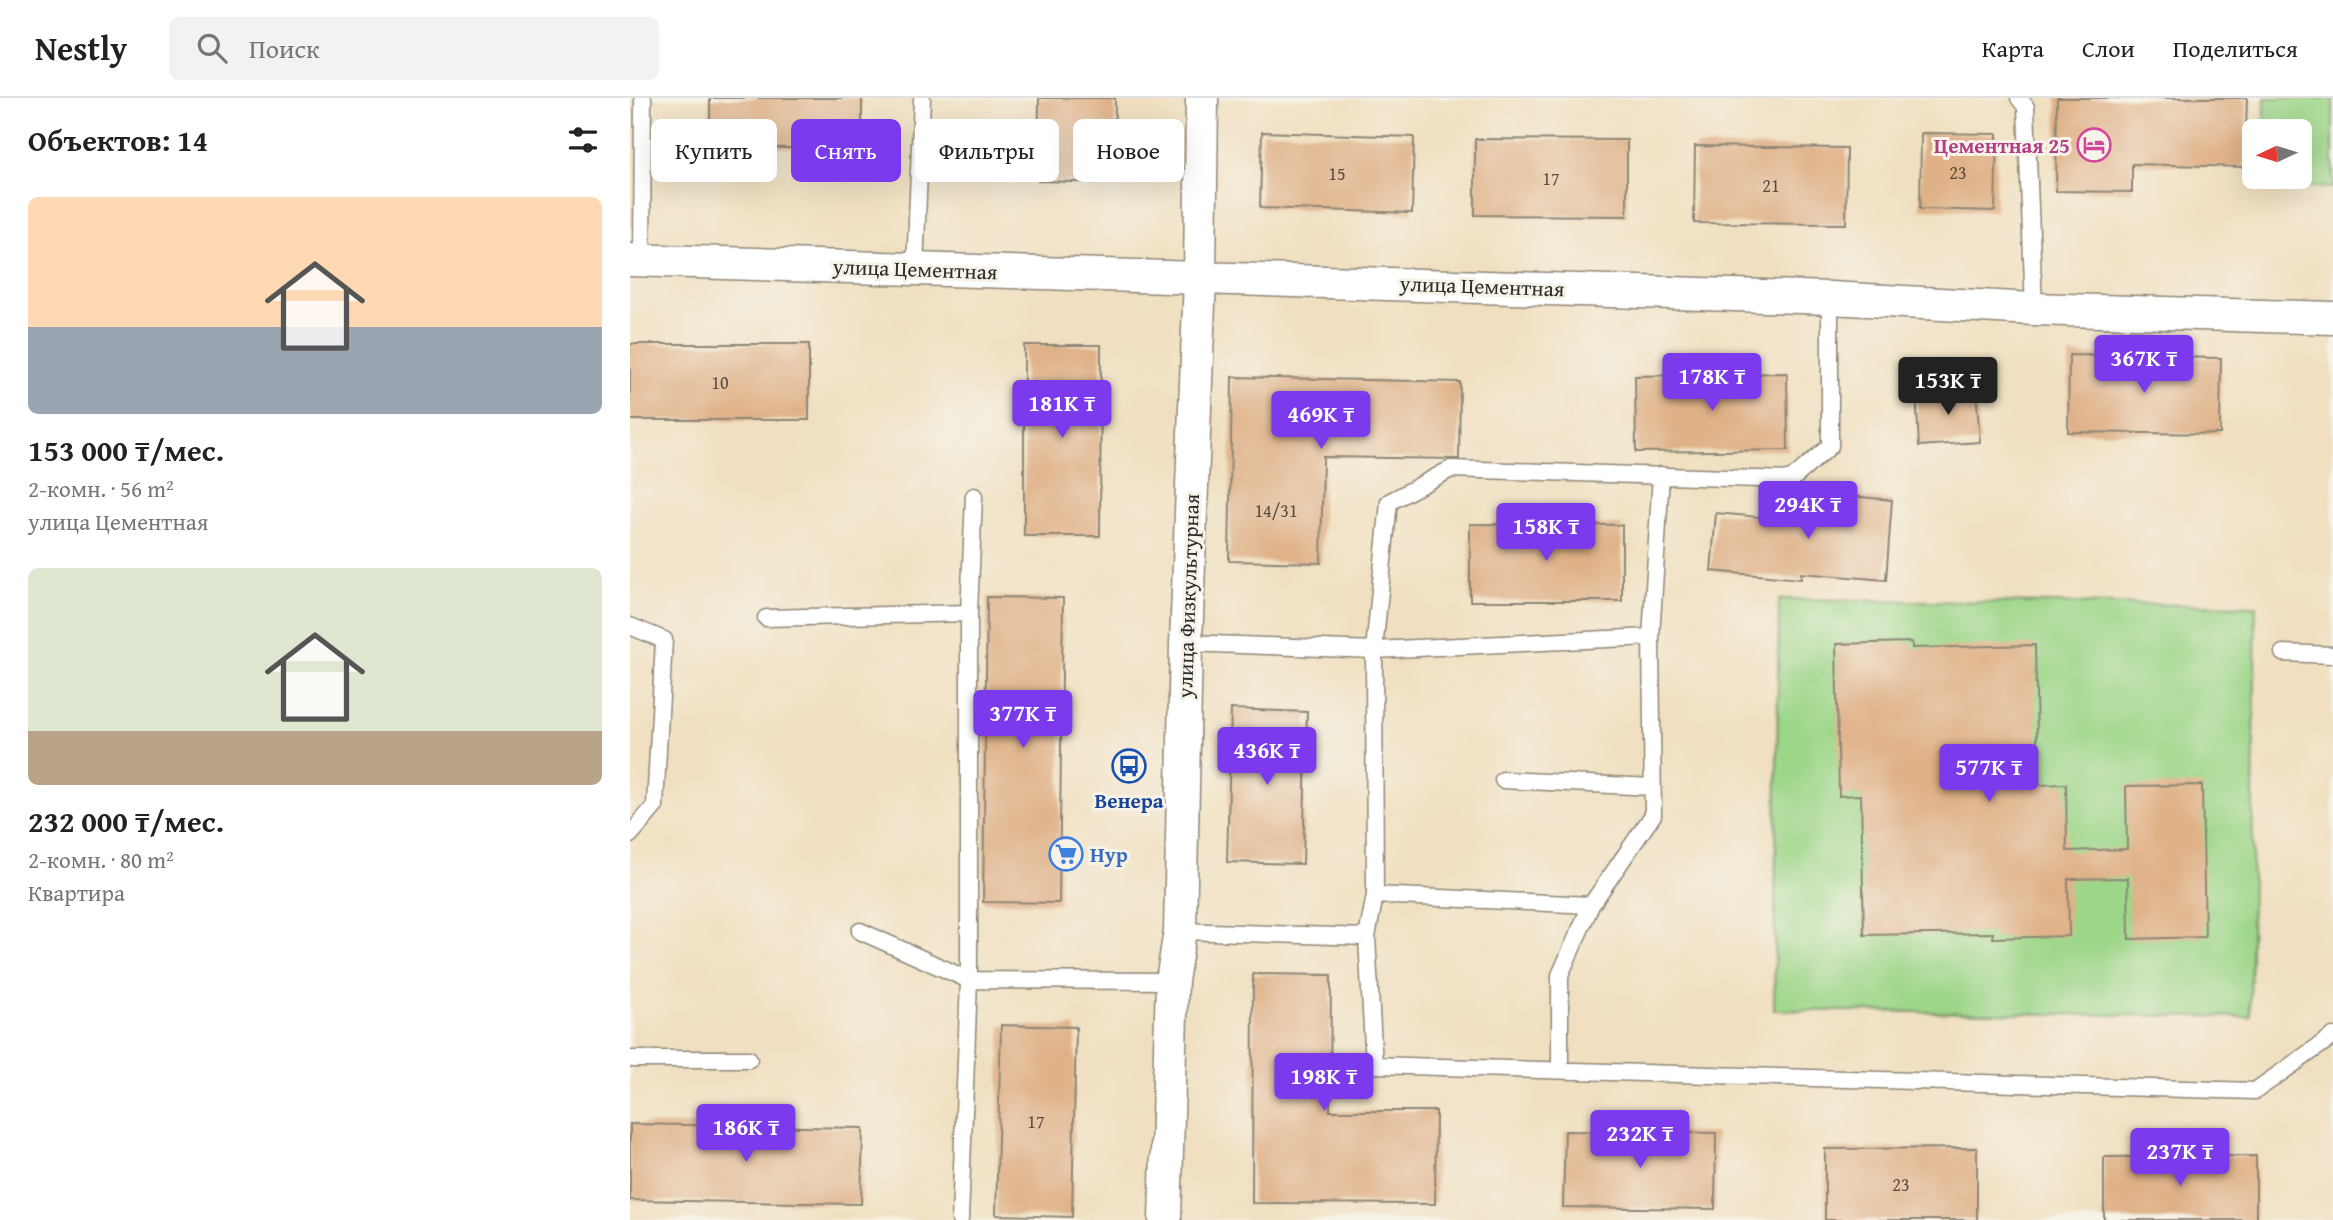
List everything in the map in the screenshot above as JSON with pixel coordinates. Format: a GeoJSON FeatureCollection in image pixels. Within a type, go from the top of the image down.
{"type":"FeatureCollection","features":[{"type":"Feature","properties":{"kind":"street","name":"улица Физкультурная"},"geometry":{"type":"LineString","coordinates":[[1165,1220],[1172,981],[1180,931],[1186,643],[1200,277],[1202,98]]}},
{"type":"Feature","properties":{"kind":"street","name":"улица Цементная"},"geometry":{"type":"LineString","coordinates":[[636,260],[1830,298],[2034,309],[2333,318]]}},
{"type":"Feature","properties":{"kind":"lane"},"geometry":{"type":"LineString","coordinates":[[636,260],[643,98]]}},
{"type":"Feature","properties":{"kind":"lane"},"geometry":{"type":"LineString","coordinates":[[915,269],[922,98]]}},
{"type":"Feature","properties":{"kind":"lane"},"geometry":{"type":"LineString","coordinates":[[2020,98],[2026,107],[2034,309]]}},
{"type":"Feature","properties":{"kind":"lane"},"geometry":{"type":"LineString","coordinates":[[1830,298],[1830,446],[1791,480],[1451,468],[1389,502],[1374,650],[1375,895],[1367,937],[1374,1065],[2255,1091],[2333,1037]]}},
{"type":"Feature","properties":{"kind":"lane"},"geometry":{"type":"LineString","coordinates":[[1560,1070],[1560,975],[1591,905],[1653,815],[1651,637],[1661,475]]}},
{"type":"Feature","properties":{"kind":"lane"},"geometry":{"type":"LineString","coordinates":[[960,1220],[969,980],[969,613],[974,496]]}},
{"type":"Feature","properties":{"kind":"lane"},"geometry":{"type":"LineString","coordinates":[[766,618],[969,613]]}},
{"type":"Feature","properties":{"kind":"lane"},"geometry":{"type":"LineString","coordinates":[[630,626],[664,640],[655,806],[630,835]]}},
{"type":"Feature","properties":{"kind":"lane"},"geometry":{"type":"LineString","coordinates":[[1186,643],[1374,650],[1651,637]]}},
{"type":"Feature","properties":{"kind":"lane"},"geometry":{"type":"LineString","coordinates":[[2283,653],[2333,655]]}},
{"type":"Feature","properties":{"kind":"lane"},"geometry":{"type":"LineString","coordinates":[[1503,780],[1653,787]]}},
{"type":"Feature","properties":{"kind":"lane"},"geometry":{"type":"LineString","coordinates":[[1375,895],[1591,905]]}},
{"type":"Feature","properties":{"kind":"lane"},"geometry":{"type":"LineString","coordinates":[[860,931],[969,980],[1172,981]]}},
{"type":"Feature","properties":{"kind":"lane"},"geometry":{"type":"LineString","coordinates":[[1180,931],[1367,937]]}},
{"type":"Feature","properties":{"kind":"lane"},"geometry":{"type":"LineString","coordinates":[[630,1059],[749,1059]]}},
{"type":"Feature","properties":{"kind":"green space"},"geometry":{"type":"Polygon","coordinates":[[[2265,98],[2333,98],[2333,188],[2312,187],[2312,119],[2264,119],[2265,98]]]}},
{"type":"Feature","properties":{"kind":"green space"},"geometry":{"type":"Polygon","coordinates":[[[1779,599],[2256,606],[2250,1017],[1774,1010],[1779,599]]]}},
{"type":"Feature","properties":{"kind":"building"},"geometry":{"type":"Polygon","coordinates":[[[710,98],[862,98],[862,119],[791,119],[791,148],[777,148],[777,119],[710,119],[710,98]]]}},
{"type":"Feature","properties":{"kind":"building"},"geometry":{"type":"Polygon","coordinates":[[[1039,98],[1115,98],[1115,119],[1073,119],[1073,182],[1059,182],[1059,119],[1039,119],[1039,98]]]}},
{"type":"Feature","properties":{"kind":"building"},"geometry":{"type":"Polygon","coordinates":[[[2057,98],[2247,98],[2246,119],[2242,119],[2242,167],[2132,164],[2132,192],[2056,191],[2057,98]]]}},
{"type":"Feature","properties":{"kind":"building"},"geometry":{"type":"Polygon","coordinates":[[[1262,132],[1414,137],[1412,213],[1260,208],[1262,132]]]}},
{"type":"Feature","properties":{"kind":"building"},"geometry":{"type":"Polygon","coordinates":[[[1921,133],[1997,134],[1995,211],[1920,209],[1921,133]]]}},
{"type":"Feature","properties":{"kind":"building"},"geometry":{"type":"Polygon","coordinates":[[[1475,139],[1627,140],[1627,216],[1475,215],[1475,139]]]}},
{"type":"Feature","properties":{"kind":"building"},"geometry":{"type":"Polygon","coordinates":[[[1695,146],[1847,148],[1846,224],[1694,223],[1695,146]]]}},
{"type":"Feature","properties":{"kind":"building"},"geometry":{"type":"Polygon","coordinates":[[[630,344],[809,344],[809,420],[630,420],[630,344]]]}},
{"type":"Feature","properties":{"kind":"building"},"geometry":{"type":"Polygon","coordinates":[[[1024,345],[1101,345],[1100,536],[1024,536],[1024,345]]]}},
{"type":"Feature","properties":{"kind":"building"},"geometry":{"type":"Polygon","coordinates":[[[2069,355],[2221,358],[2220,434],[2068,432],[2069,355]]]}},
{"type":"Feature","properties":{"kind":"building"},"geometry":{"type":"Polygon","coordinates":[[[1787,373],[1788,450],[1636,452],[1635,376],[1787,373]]]}},
{"type":"Feature","properties":{"kind":"building"},"geometry":{"type":"Polygon","coordinates":[[[1232,377],[1460,382],[1459,459],[1323,457],[1321,563],[1229,561],[1232,377]]]}},
{"type":"Feature","properties":{"kind":"building"},"geometry":{"type":"Polygon","coordinates":[[[1976,388],[1980,442],[1919,446],[1916,392],[1976,388]]]}},
{"type":"Feature","properties":{"kind":"building"},"geometry":{"type":"Polygon","coordinates":[[[1818,493],[1892,500],[1886,580],[1801,573],[1801,579],[1711,571],[1716,513],[1816,522],[1818,493]]]}},
{"type":"Feature","properties":{"kind":"building"},"geometry":{"type":"Polygon","coordinates":[[[1470,524],[1622,525],[1622,601],[1470,601],[1470,524]]]}},
{"type":"Feature","properties":{"kind":"building"},"geometry":{"type":"Polygon","coordinates":[[[987,597],[1063,598],[1059,903],[983,902],[987,597]]]}},
{"type":"Feature","properties":{"kind":"building"},"geometry":{"type":"Polygon","coordinates":[[[1912,642],[1912,648],[2035,645],[2038,785],[2066,784],[2067,851],[2127,849],[2126,786],[2202,785],[2205,937],[2129,939],[2128,878],[2068,879],[2069,936],[1993,938],[1993,933],[1864,935],[1861,795],[1839,796],[1836,644],[1912,642]]]}},
{"type":"Feature","properties":{"kind":"building"},"geometry":{"type":"Polygon","coordinates":[[[1231,709],[1307,712],[1303,864],[1227,862],[1231,709]]]}},
{"type":"Feature","properties":{"kind":"building"},"geometry":{"type":"Polygon","coordinates":[[[1253,974],[1331,975],[1330,1111],[1436,1111],[1435,1204],[1252,1203],[1253,974]]]}},
{"type":"Feature","properties":{"kind":"building"},"geometry":{"type":"Polygon","coordinates":[[[1001,1025],[1076,1027],[1072,1217],[996,1215],[1001,1025]]]}},
{"type":"Feature","properties":{"kind":"building"},"geometry":{"type":"Polygon","coordinates":[[[630,1124],[863,1128],[861,1204],[630,1200],[630,1124]]]}},
{"type":"Feature","properties":{"kind":"building"},"geometry":{"type":"Polygon","coordinates":[[[1565,1131],[1716,1133],[1715,1209],[1563,1207],[1565,1131]]]}},
{"type":"Feature","properties":{"kind":"building"},"geometry":{"type":"Polygon","coordinates":[[[1977,1148],[1977,1220],[1825,1220],[1825,1149],[1977,1148]]]}},
{"type":"Feature","properties":{"kind":"building"},"geometry":{"type":"Polygon","coordinates":[[[2256,1156],[2256,1220],[2104,1220],[2104,1157],[2256,1156]]]}},
{"type":"Feature","properties":{"kind":"place","name":"Цементная 25"},"geometry":{"type":"Point","coordinates":[2094,145]}},
{"type":"Feature","properties":{"kind":"place","name":"Венера"},"geometry":{"type":"Point","coordinates":[1129,766]}},
{"type":"Feature","properties":{"kind":"place","name":"Нур"},"geometry":{"type":"Point","coordinates":[1066,854]}}]}
